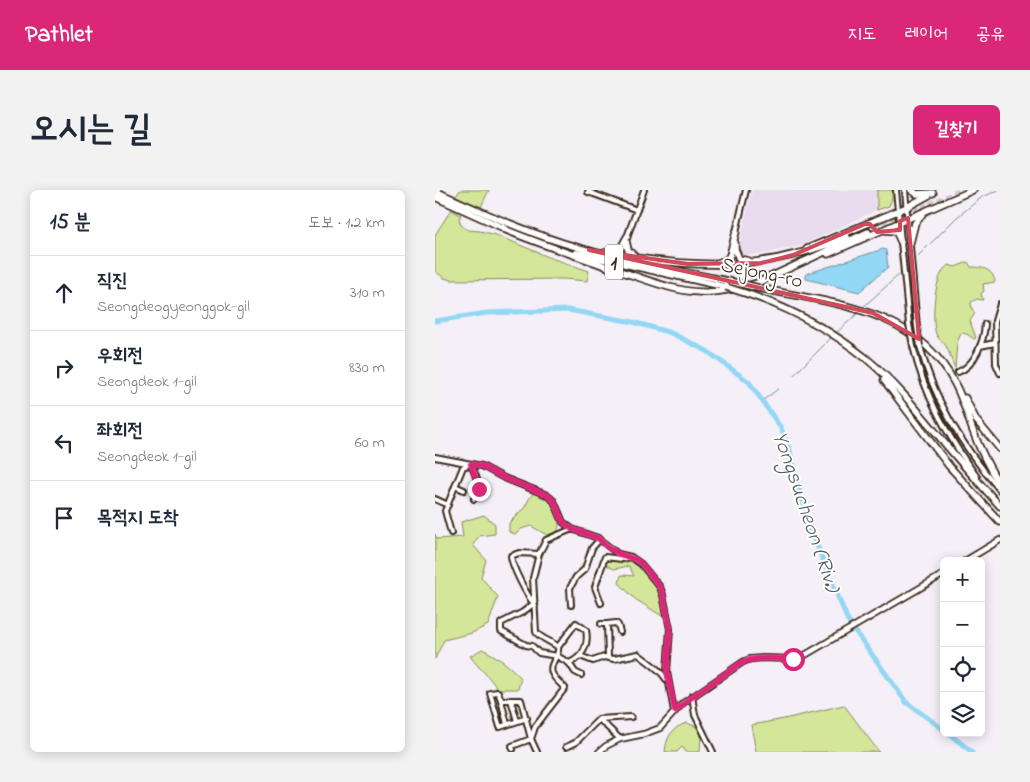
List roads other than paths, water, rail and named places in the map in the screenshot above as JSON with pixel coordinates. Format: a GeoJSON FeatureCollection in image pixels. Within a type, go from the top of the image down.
{"type":"FeatureCollection","features":[{"type":"Feature","properties":{"kind":"highway"},"geometry":{"type":"LineString","coordinates":[[911,190],[917,194],[931,194]]}},
{"type":"Feature","properties":{"kind":"highway"},"geometry":{"type":"LineString","coordinates":[[589,250],[636,258],[701,265],[761,263],[779,259],[831,240],[869,231],[909,218],[973,190]]}},
{"type":"Feature","properties":{"kind":"highway","name":"Sejong-ro"},"geometry":{"type":"LineString","coordinates":[[435,191],[505,229],[536,240],[588,256],[726,287],[797,313],[844,341],[874,366],[905,396],[1000,506]]}},
{"type":"Feature","properties":{"kind":"highway"},"geometry":{"type":"LineString","coordinates":[[505,229],[555,250],[661,285],[687,291],[729,291],[757,283],[869,231],[898,210],[931,194]]}},
{"type":"Feature","properties":{"kind":"highway"},"geometry":{"type":"LineString","coordinates":[[931,194],[926,200],[927,204],[935,207]]}},
{"type":"Feature","properties":{"kind":"highway","name":"Sejong-ro"},"geometry":{"type":"LineString","coordinates":[[435,197],[542,236],[589,250],[873,313],[897,324],[924,342],[948,370],[964,403],[984,459],[1000,485]]}},
{"type":"Feature","properties":{"kind":"highway"},"geometry":{"type":"LineString","coordinates":[[910,243],[915,224],[928,210]]}},
{"type":"Feature","properties":{"kind":"highway"},"geometry":{"type":"LineString","coordinates":[[869,231],[896,231],[901,242]]}},
{"type":"Feature","properties":{"kind":"highway"},"geometry":{"type":"LineString","coordinates":[[736,232],[735,249],[739,259],[761,263]]}},
{"type":"Feature","properties":{"kind":"highway"},"geometry":{"type":"LineString","coordinates":[[701,265],[727,260],[736,232]]}},
{"type":"Feature","properties":{"kind":"highway"},"geometry":{"type":"LineString","coordinates":[[603,253],[621,248],[627,237]]}},
{"type":"Feature","properties":{"kind":"highway"},"geometry":{"type":"LineString","coordinates":[[627,237],[628,250],[636,258]]}},
{"type":"Feature","properties":{"kind":"highway"},"geometry":{"type":"LineString","coordinates":[[852,348],[887,383],[949,466],[1000,522]]}},
{"type":"Feature","properties":{"kind":"highway"},"geometry":{"type":"LineString","coordinates":[[948,370],[958,384],[977,420],[1000,448]]}},
{"type":"Feature","properties":{"kind":"main road"},"geometry":{"type":"LineString","coordinates":[[972,557],[1000,540]]}},
{"type":"Feature","properties":{"kind":"main road"},"geometry":{"type":"LineString","coordinates":[[599,752],[620,739],[644,734],[660,728],[675,711],[693,696],[750,659],[800,658],[940,576]]}},
{"type":"Feature","properties":{"kind":"street"},"geometry":{"type":"LineString","coordinates":[[589,190],[588,192],[637,210]]}},
{"type":"Feature","properties":{"kind":"street"},"geometry":{"type":"LineString","coordinates":[[627,237],[644,190]]}},
{"type":"Feature","properties":{"kind":"street"},"geometry":{"type":"LineString","coordinates":[[736,232],[746,190]]}},
{"type":"Feature","properties":{"kind":"street"},"geometry":{"type":"LineString","coordinates":[[897,190],[909,324],[913,346],[926,390],[946,431],[969,466],[1000,506]]}},
{"type":"Feature","properties":{"kind":"street"},"geometry":{"type":"LineString","coordinates":[[905,190],[909,218],[917,327],[933,387],[953,428],[967,449],[1000,490]]}},
{"type":"Feature","properties":{"kind":"street"},"geometry":{"type":"LineString","coordinates":[[1000,304],[995,321],[996,364],[1000,373]]}},
{"type":"Feature","properties":{"kind":"street"},"geometry":{"type":"LineString","coordinates":[[958,372],[963,370],[979,352],[985,324]]}},
{"type":"Feature","properties":{"kind":"street"},"geometry":{"type":"LineString","coordinates":[[980,346],[995,343]]}},
{"type":"Feature","properties":{"kind":"street"},"geometry":{"type":"LineString","coordinates":[[437,459],[482,466],[504,478],[547,495],[554,501],[563,522],[572,529],[599,539],[619,554],[631,558],[646,569],[660,587],[670,629],[667,653],[668,680],[675,711]]}},
{"type":"Feature","properties":{"kind":"street"},"geometry":{"type":"LineString","coordinates":[[451,533],[445,511],[463,468],[471,464]]}},
{"type":"Feature","properties":{"kind":"street"},"geometry":{"type":"LineString","coordinates":[[471,464],[479,486],[478,493],[474,499]]}},
{"type":"Feature","properties":{"kind":"street"},"geometry":{"type":"LineString","coordinates":[[455,486],[464,490]]}},
{"type":"Feature","properties":{"kind":"street"},"geometry":{"type":"LineString","coordinates":[[435,499],[448,505]]}},
{"type":"Feature","properties":{"kind":"street"},"geometry":{"type":"LineString","coordinates":[[560,533],[563,522]]}},
{"type":"Feature","properties":{"kind":"street"},"geometry":{"type":"LineString","coordinates":[[558,647],[539,636],[536,632],[533,578],[539,554],[545,540],[554,538],[560,533],[572,529]]}},
{"type":"Feature","properties":{"kind":"street"},"geometry":{"type":"LineString","coordinates":[[571,604],[570,588],[577,576],[585,568],[599,539]]}},
{"type":"Feature","properties":{"kind":"street"},"geometry":{"type":"LineString","coordinates":[[535,605],[529,599],[511,556],[519,553],[539,554]]}},
{"type":"Feature","properties":{"kind":"street"},"geometry":{"type":"LineString","coordinates":[[601,603],[595,587],[605,557],[631,558]]}},
{"type":"Feature","properties":{"kind":"street"},"geometry":{"type":"LineString","coordinates":[[535,605],[501,623],[499,626],[501,631],[525,645],[533,646],[539,653],[557,656],[569,663],[575,672],[581,675]]}},
{"type":"Feature","properties":{"kind":"street"},"geometry":{"type":"LineString","coordinates":[[531,739],[535,727],[565,688],[552,674],[552,665],[559,651],[558,647],[576,623],[586,630],[587,645],[580,656],[569,663]]}},
{"type":"Feature","properties":{"kind":"street"},"geometry":{"type":"LineString","coordinates":[[601,624],[616,623],[621,632]]}},
{"type":"Feature","properties":{"kind":"street"},"geometry":{"type":"LineString","coordinates":[[607,624],[608,657]]}},
{"type":"Feature","properties":{"kind":"street"},"geometry":{"type":"LineString","coordinates":[[580,656],[593,661],[604,657],[614,659],[638,654],[658,668],[668,680]]}},
{"type":"Feature","properties":{"kind":"street"},"geometry":{"type":"LineString","coordinates":[[507,724],[498,692],[490,693],[500,727],[527,718]]}},
{"type":"Feature","properties":{"kind":"street"},"geometry":{"type":"LineString","coordinates":[[693,696],[695,715],[713,752]]}},
{"type":"Feature","properties":{"kind":"street"},"geometry":{"type":"LineString","coordinates":[[501,700],[521,700],[531,739],[537,752]]}},
{"type":"Feature","properties":{"kind":"street"},"geometry":{"type":"LineString","coordinates":[[511,700],[517,721]]}},
{"type":"Feature","properties":{"kind":"street"},"geometry":{"type":"LineString","coordinates":[[566,747],[575,743],[599,719],[631,717]]}},
{"type":"Feature","properties":{"kind":"street"},"geometry":{"type":"LineString","coordinates":[[599,719],[620,739]]}},
{"type":"Feature","properties":{"kind":"street"},"geometry":{"type":"LineString","coordinates":[[513,749],[512,746],[531,739]]}},
{"type":"Feature","properties":{"kind":"water"},"geometry":{"type":"Polygon","coordinates":[[[883,249],[886,250],[888,267],[859,292],[806,279],[806,274],[883,249]]]}},
{"type":"Feature","properties":{"kind":"waterway"},"geometry":{"type":"LineString","coordinates":[[905,269],[956,218],[982,197],[999,190]]}},
{"type":"Feature","properties":{"kind":"waterway"},"geometry":{"type":"LineString","coordinates":[[862,308],[902,272]]}},
{"type":"Feature","properties":{"kind":"waterway","name":"Yongsucheon (Riv.)"},"geometry":{"type":"LineString","coordinates":[[435,321],[487,313],[568,310],[633,322],[671,333],[707,351],[749,382],[781,428],[790,451],[807,521],[848,621],[906,702],[940,727]]}},
{"type":"Feature","properties":{"kind":"waterway"},"geometry":{"type":"LineString","coordinates":[[835,334],[858,313]]}},
{"type":"Feature","properties":{"kind":"waterway"},"geometry":{"type":"LineString","coordinates":[[794,375],[832,337]]}},
{"type":"Feature","properties":{"kind":"waterway"},"geometry":{"type":"LineString","coordinates":[[762,401],[778,389]]}},
{"type":"Feature","properties":{"kind":"waterway","name":"Yongsucheon (Riv.)"},"geometry":{"type":"LineString","coordinates":[[953,737],[972,752]]}},
{"type":"Feature","properties":{"kind":"tunnel"},"geometry":{"type":"LineString","coordinates":[[868,232],[961,190]]}}]}
